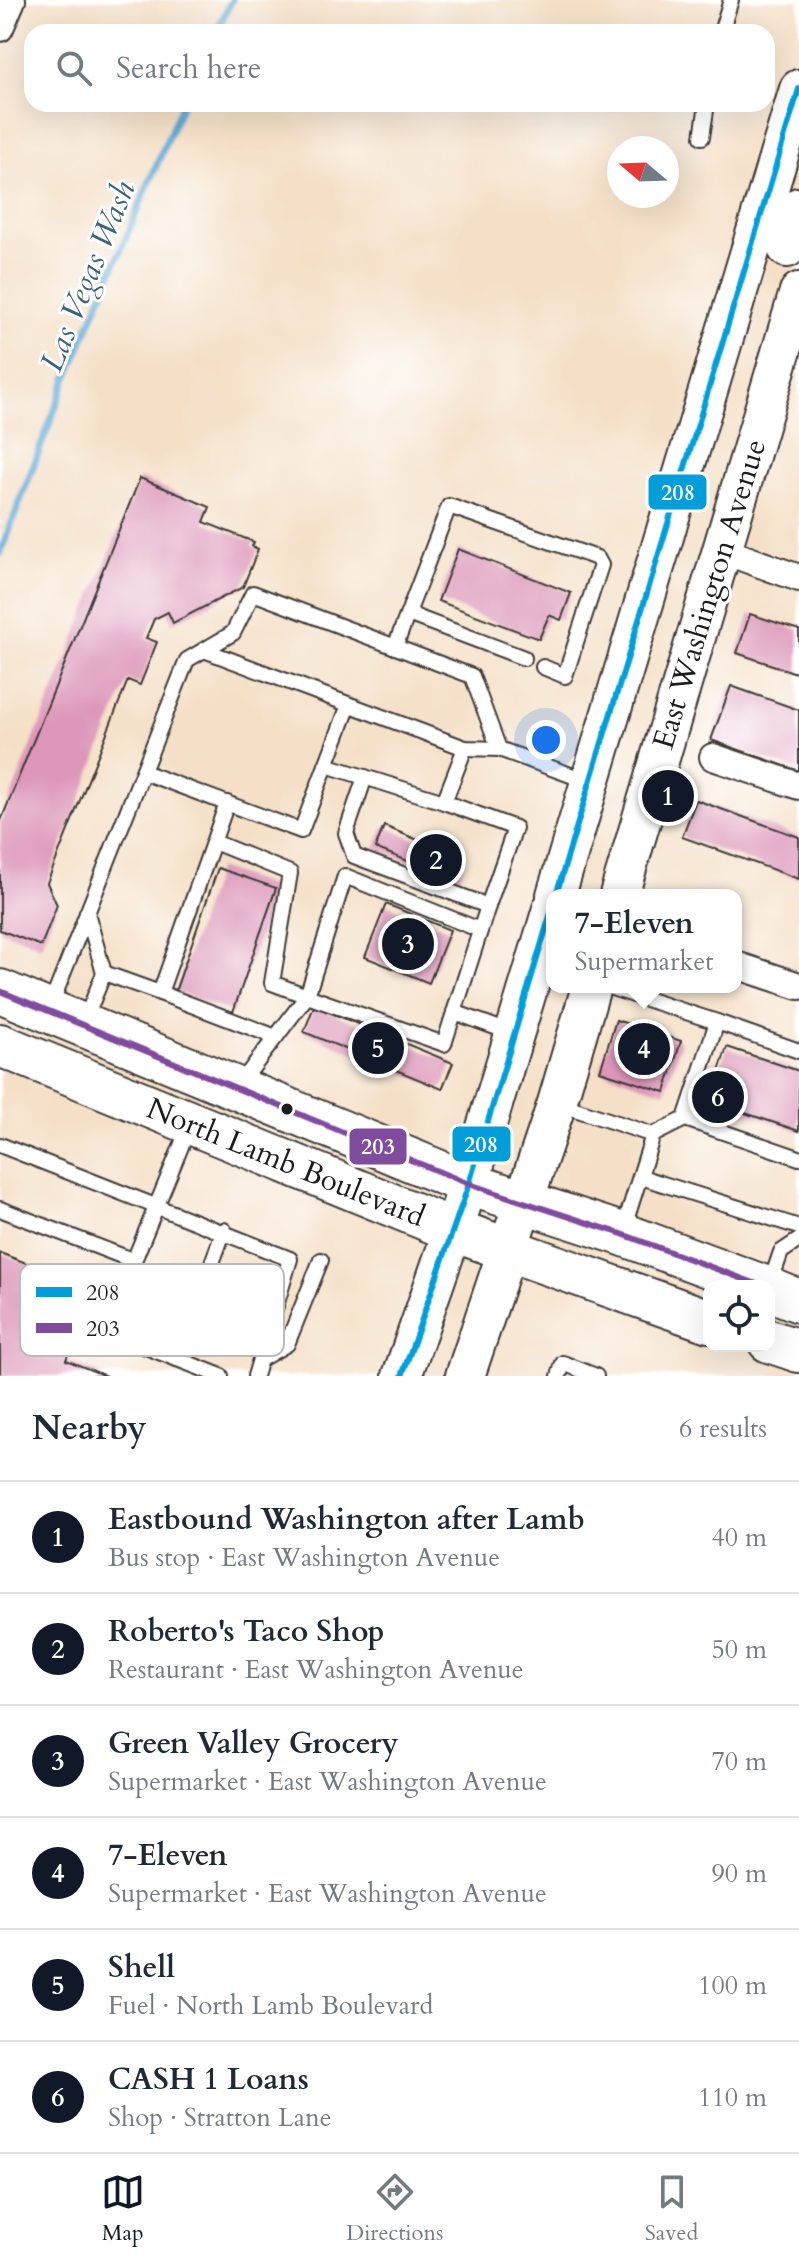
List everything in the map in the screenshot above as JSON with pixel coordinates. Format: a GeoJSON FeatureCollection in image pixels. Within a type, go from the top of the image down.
{"type":"FeatureCollection","features":[{"type":"Feature","properties":{"kind":"main road","name":"East Washington Avenue"},"geometry":{"type":"LineString","coordinates":[[558,889],[590,782],[780,245],[799,89]]}},
{"type":"Feature","properties":{"kind":"main road"},"geometry":{"type":"LineString","coordinates":[[780,245],[799,207]]}},
{"type":"Feature","properties":{"kind":"main road","name":"East Washington Avenue"},"geometry":{"type":"LineString","coordinates":[[621,889],[799,292]]}},
{"type":"Feature","properties":{"kind":"main road"},"geometry":{"type":"LineString","coordinates":[[402,1376],[469,1184],[546,929]]}},
{"type":"Feature","properties":{"kind":"main road","name":"North Lamb Boulevard"},"geometry":{"type":"LineString","coordinates":[[0,991],[469,1184],[622,1234],[746,1280]]}},
{"type":"Feature","properties":{"kind":"main road"},"geometry":{"type":"LineString","coordinates":[[465,1376],[557,1103],[589,993]]}},
{"type":"Feature","properties":{"kind":"main road"},"geometry":{"type":"LineString","coordinates":[[0,1021],[59,1042],[74,1038],[66,1018]]}},
{"type":"Feature","properties":{"kind":"main road","name":"North Lamb Boulevard"},"geometry":{"type":"LineString","coordinates":[[0,1045],[453,1230],[703,1319]]}},
{"type":"Feature","properties":{"kind":"main road"},"geometry":{"type":"LineString","coordinates":[[775,1291],[799,1301]]}},
{"type":"Feature","properties":{"kind":"main road"},"geometry":{"type":"LineString","coordinates":[[775,1343],[799,1351]]}},
{"type":"Feature","properties":{"kind":"street"},"geometry":{"type":"LineString","coordinates":[[0,28],[12,0]]}},
{"type":"Feature","properties":{"kind":"street"},"geometry":{"type":"LineString","coordinates":[[721,550],[799,578]]}},
{"type":"Feature","properties":{"kind":"street"},"geometry":{"type":"LineString","coordinates":[[713,757],[799,786]]}},
{"type":"Feature","properties":{"kind":"street"},"geometry":{"type":"LineString","coordinates":[[742,967],[799,986]]}},
{"type":"Feature","properties":{"kind":"lane"},"geometry":{"type":"LineString","coordinates":[[724,24],[731,0]]}},
{"type":"Feature","properties":{"kind":"lane"},"geometry":{"type":"LineString","coordinates":[[702,137],[706,112]]}},
{"type":"Feature","properties":{"kind":"lane"},"geometry":{"type":"LineString","coordinates":[[395,647],[449,506],[597,558],[601,565],[565,676],[543,667]]}},
{"type":"Feature","properties":{"kind":"lane"},"geometry":{"type":"LineString","coordinates":[[66,1018],[87,913],[187,660],[233,633],[253,593],[472,676],[499,749]]}},
{"type":"Feature","properties":{"kind":"lane"},"geometry":{"type":"LineString","coordinates":[[408,614],[524,658]]}},
{"type":"Feature","properties":{"kind":"lane"},"geometry":{"type":"LineString","coordinates":[[204,650],[465,748],[499,749],[590,782]]}},
{"type":"Feature","properties":{"kind":"lane"},"geometry":{"type":"LineString","coordinates":[[143,772],[301,831],[349,705]]}},
{"type":"Feature","properties":{"kind":"lane"},"geometry":{"type":"LineString","coordinates":[[444,802],[465,748]]}},
{"type":"Feature","properties":{"kind":"lane"},"geometry":{"type":"LineString","coordinates":[[214,842],[290,873],[272,983],[444,1044],[515,828],[326,765]]}},
{"type":"Feature","properties":{"kind":"lane"},"geometry":{"type":"LineString","coordinates":[[365,777],[346,833],[354,856],[488,906]]}},
{"type":"Feature","properties":{"kind":"lane"},"geometry":{"type":"LineString","coordinates":[[160,993],[227,803]]}},
{"type":"Feature","properties":{"kind":"lane"},"geometry":{"type":"LineString","coordinates":[[237,1088],[307,996],[345,876],[480,930]]}},
{"type":"Feature","properties":{"kind":"lane"},"geometry":{"type":"LineString","coordinates":[[87,913],[104,973]]}},
{"type":"Feature","properties":{"kind":"lane"},"geometry":{"type":"LineString","coordinates":[[104,973],[276,1037]]}},
{"type":"Feature","properties":{"kind":"lane"},"geometry":{"type":"LineString","coordinates":[[66,1018],[104,973]]}},
{"type":"Feature","properties":{"kind":"lane"},"geometry":{"type":"LineString","coordinates":[[628,993],[799,1051]]}},
{"type":"Feature","properties":{"kind":"lane"},"geometry":{"type":"LineString","coordinates":[[454,1012],[514,1034]]}},
{"type":"Feature","properties":{"kind":"lane"},"geometry":{"type":"LineString","coordinates":[[557,1103],[653,1135],[685,1119],[717,1022]]}},
{"type":"Feature","properties":{"kind":"lane"},"geometry":{"type":"LineString","coordinates":[[685,1119],[799,1158]]}},
{"type":"Feature","properties":{"kind":"lane"},"geometry":{"type":"LineString","coordinates":[[130,1264],[190,1123]]}},
{"type":"Feature","properties":{"kind":"lane"},"geometry":{"type":"LineString","coordinates":[[622,1234],[653,1135]]}},
{"type":"Feature","properties":{"kind":"lane"},"geometry":{"type":"LineString","coordinates":[[0,1145],[224,1230],[290,1259],[284,1280]]}},
{"type":"Feature","properties":{"kind":"lane"},"geometry":{"type":"LineString","coordinates":[[641,1177],[799,1227]]}},
{"type":"Feature","properties":{"kind":"lane"},"geometry":{"type":"LineString","coordinates":[[0,1209],[132,1260]]}},
{"type":"Feature","properties":{"kind":"lane"},"geometry":{"type":"LineString","coordinates":[[212,1264],[224,1230]]}},
{"type":"Feature","properties":{"kind":"lane"},"geometry":{"type":"LineString","coordinates":[[772,1280],[781,1252],[799,1240]]}},
{"type":"Feature","properties":{"kind":"lane"},"geometry":{"type":"LineString","coordinates":[[284,1346],[321,1260]]}},
{"type":"Feature","properties":{"kind":"lane"},"geometry":{"type":"LineString","coordinates":[[169,1356],[221,1376]]}},
{"type":"Feature","properties":{"kind":"lane"},"geometry":{"type":"LineString","coordinates":[[255,1376],[262,1356]]}},
{"type":"Feature","properties":{"kind":"lane"},"geometry":{"type":"LineString","coordinates":[[261,1359],[266,1356]]}},
{"type":"Feature","properties":{"kind":"lane"},"geometry":{"type":"LineString","coordinates":[[559,1376],[563,1363],[596,1376]]}},
{"type":"Feature","properties":{"kind":"building"},"geometry":{"type":"Polygon","coordinates":[[[140,478],[210,507],[204,522],[254,542],[252,546],[258,549],[243,587],[173,623],[168,612],[154,619],[146,638],[157,642],[140,685],[128,680],[47,883],[57,905],[41,946],[0,930],[0,823],[140,478]]]}},
{"type":"Feature","properties":{"kind":"building"},"geometry":{"type":"Polygon","coordinates":[[[458,549],[571,593],[561,620],[549,615],[539,639],[438,601],[458,549]]]}},
{"type":"Feature","properties":{"kind":"building"},"geometry":{"type":"Polygon","coordinates":[[[750,614],[799,630],[799,674],[737,653],[750,614]]]}},
{"type":"Feature","properties":{"kind":"building"},"geometry":{"type":"Polygon","coordinates":[[[731,686],[799,710],[799,771],[711,740],[731,686]]]}},
{"type":"Feature","properties":{"kind":"building"},"geometry":{"type":"Polygon","coordinates":[[[696,800],[799,837],[799,879],[682,837],[696,800]]]}},
{"type":"Feature","properties":{"kind":"building"},"geometry":{"type":"Polygon","coordinates":[[[384,826],[462,858],[464,865],[458,881],[375,848],[384,826]]]}},
{"type":"Feature","properties":{"kind":"building"},"geometry":{"type":"Polygon","coordinates":[[[218,868],[276,888],[233,1012],[175,992],[218,868]]]}},
{"type":"Feature","properties":{"kind":"building"},"geometry":{"type":"Polygon","coordinates":[[[386,904],[450,930],[429,983],[365,957],[386,904]]]}},
{"type":"Feature","properties":{"kind":"building"},"geometry":{"type":"Polygon","coordinates":[[[314,1006],[453,1063],[442,1089],[304,1032],[314,1006]]]}},
{"type":"Feature","properties":{"kind":"building"},"geometry":{"type":"Polygon","coordinates":[[[616,1020],[681,1041],[665,1092],[600,1071],[616,1020]]]}},
{"type":"Feature","properties":{"kind":"building"},"geometry":{"type":"Polygon","coordinates":[[[727,1047],[799,1071],[799,1131],[709,1101],[727,1047]]]}},
{"type":"Feature","properties":{"kind":"building"},"geometry":{"type":"Polygon","coordinates":[[[0,1253],[29,1264],[20,1264],[20,1356],[68,1356],[66,1360],[106,1376],[0,1376],[0,1253]]]}},
{"type":"Feature","properties":{"kind":"waterway","name":"Las Vegas Wash"},"geometry":{"type":"LineString","coordinates":[[220,24],[232,0]]}},
{"type":"Feature","properties":{"kind":"waterway","name":"Las Vegas Wash"},"geometry":{"type":"LineString","coordinates":[[0,554],[63,388],[179,112]]}},
{"type":"Feature","properties":{"kind":"transit line","name":"208"},"geometry":{"type":"LineString","coordinates":[[558,889],[799,89]]}},
{"type":"Feature","properties":{"kind":"transit line","name":"208"},"geometry":{"type":"LineString","coordinates":[[402,1376],[469,1184],[546,929]]}},
{"type":"Feature","properties":{"kind":"transit line","name":"203"},"geometry":{"type":"LineString","coordinates":[[0,991],[469,1184],[622,1234],[746,1280]]}},
{"type":"Feature","properties":{"kind":"place","name":"Eastbound Washington after Lamb"},"geometry":{"type":"Point","coordinates":[668,796]}},
{"type":"Feature","properties":{"kind":"place","name":"Roberto's Taco Shop"},"geometry":{"type":"Point","coordinates":[436,860]}},
{"type":"Feature","properties":{"kind":"place","name":"Green Valley Grocery"},"geometry":{"type":"Point","coordinates":[408,944]}},
{"type":"Feature","properties":{"kind":"place","name":"Shell"},"geometry":{"type":"Point","coordinates":[378,1048]}},
{"type":"Feature","properties":{"kind":"place","name":"7-Eleven"},"geometry":{"type":"Point","coordinates":[644,1049]}},
{"type":"Feature","properties":{"kind":"place","name":"CASH 1 Loans"},"geometry":{"type":"Point","coordinates":[718,1097]}}]}
